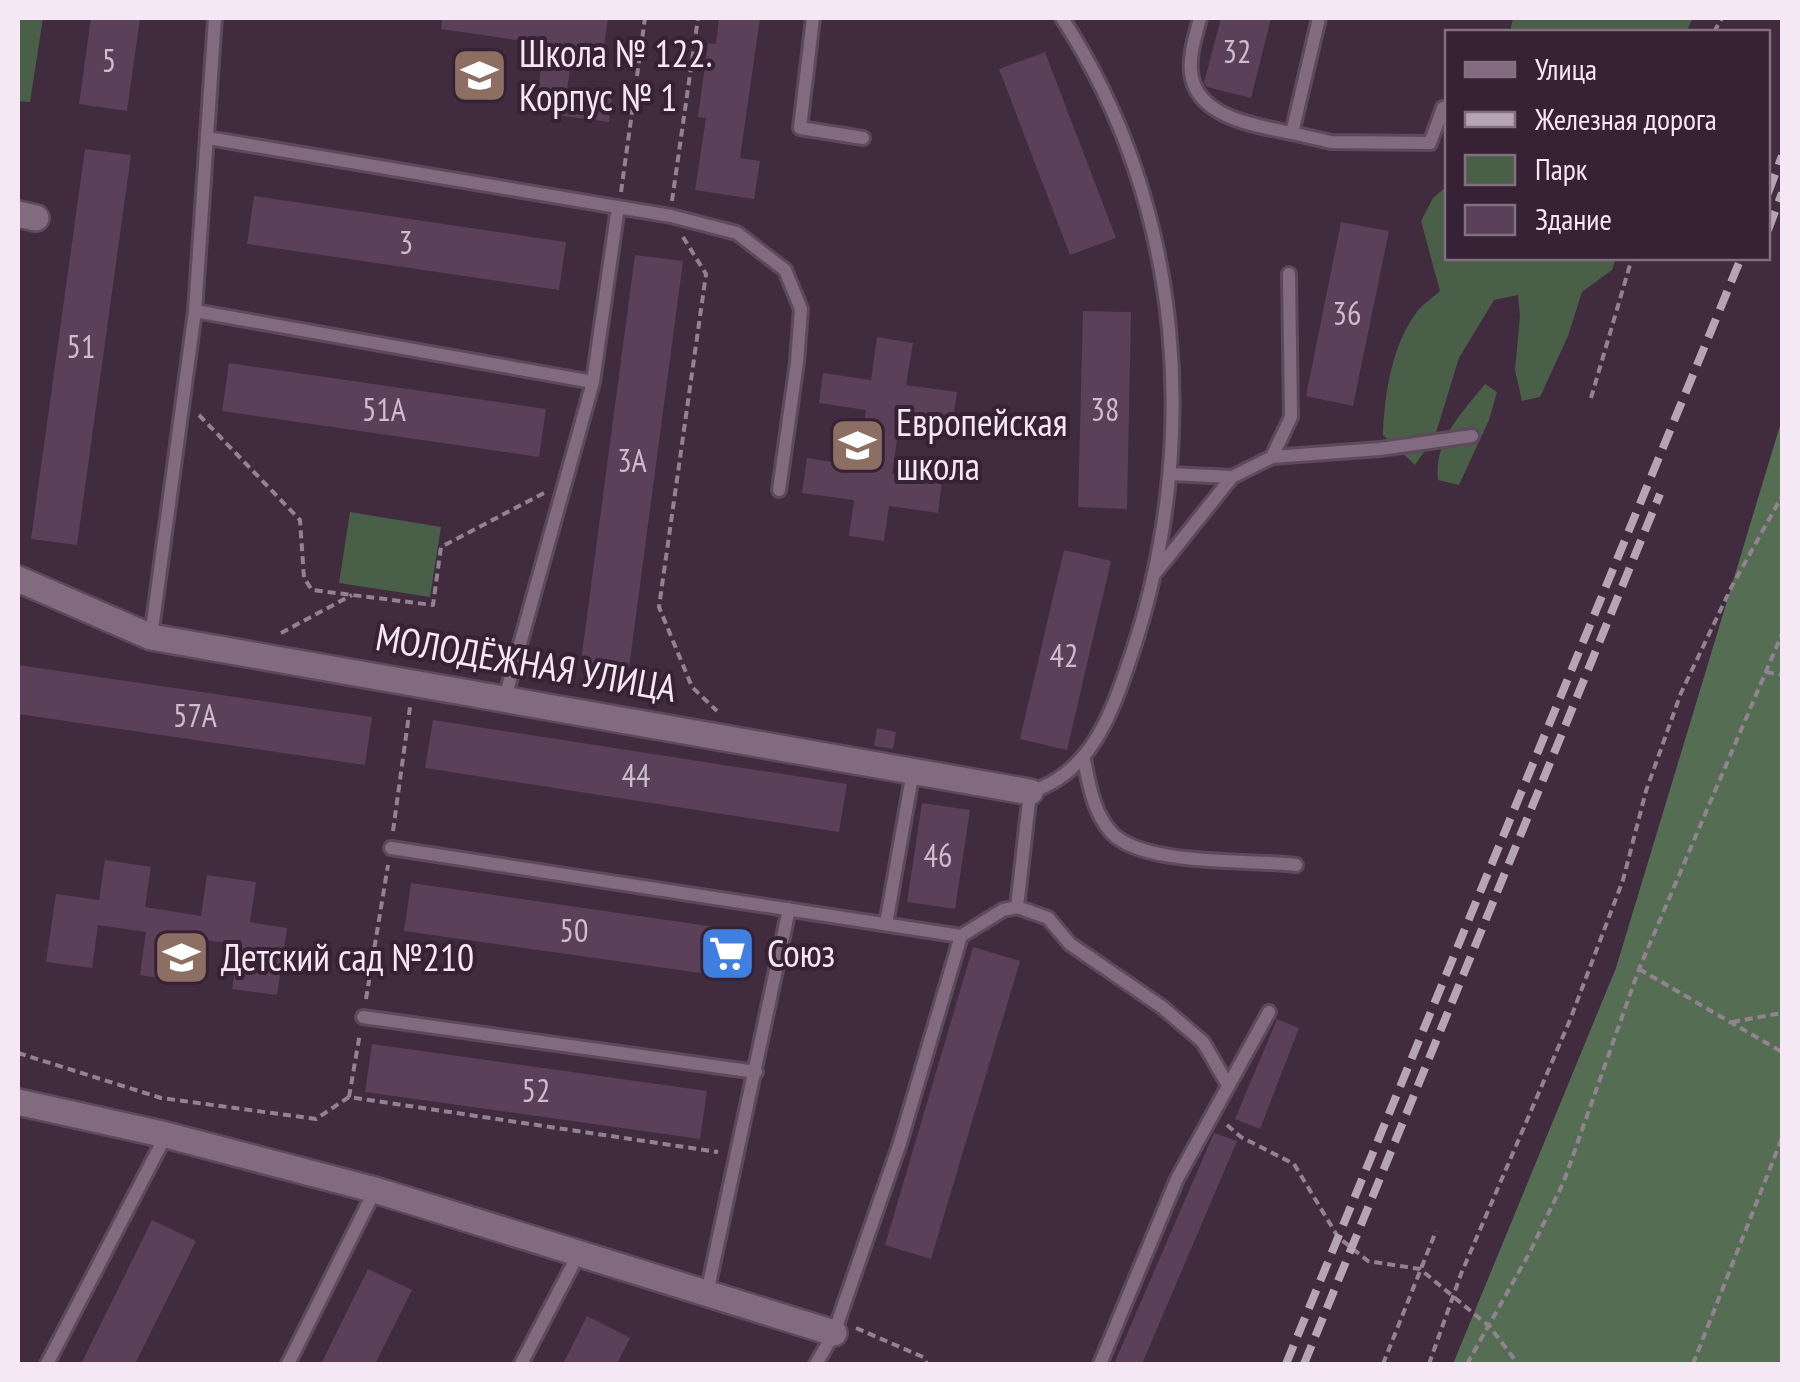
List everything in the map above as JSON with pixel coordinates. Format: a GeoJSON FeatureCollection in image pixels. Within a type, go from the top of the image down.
{"type":"FeatureCollection","features":[{"type":"Feature","properties":{"kind":"street","name":"МОЛОДЁЖНАЯ УЛИЦА"},"geometry":{"type":"LineString","coordinates":[[18,579],[151,637],[1030,792]]}},
{"type":"Feature","properties":{"kind":"street"},"geometry":{"type":"LineString","coordinates":[[18,1102],[166,1135],[375,1190],[707,1292],[836,1327]]}},
{"type":"Feature","properties":{"kind":"lane"},"geometry":{"type":"LineString","coordinates":[[151,637],[195,311],[215,18]]}},
{"type":"Feature","properties":{"kind":"lane"},"geometry":{"type":"LineString","coordinates":[[812,18],[800,128],[863,138]]}},
{"type":"Feature","properties":{"kind":"lane"},"geometry":{"type":"LineString","coordinates":[[1017,907],[1030,792],[1067,776],[1084,760],[1123,679],[1154,574],[1170,474],[1174,404],[1164,284],[1143,195],[1114,107],[1062,18]]}},
{"type":"Feature","properties":{"kind":"lane"},"geometry":{"type":"LineString","coordinates":[[1200,18],[1191,74],[1201,98],[1240,120],[1330,142],[1430,143],[1442,108]]}},
{"type":"Feature","properties":{"kind":"lane"},"geometry":{"type":"LineString","coordinates":[[1292,133],[1318,18]]}},
{"type":"Feature","properties":{"kind":"lane"},"geometry":{"type":"LineString","coordinates":[[208,138],[671,216],[736,232],[786,270],[801,309],[778,490]]}},
{"type":"Feature","properties":{"kind":"lane"},"geometry":{"type":"LineString","coordinates":[[504,698],[593,382],[618,207]]}},
{"type":"Feature","properties":{"kind":"lane"},"geometry":{"type":"LineString","coordinates":[[1272,457],[1291,417],[1288,274]]}},
{"type":"Feature","properties":{"kind":"lane"},"geometry":{"type":"LineString","coordinates":[[195,311],[593,382]]}},
{"type":"Feature","properties":{"kind":"lane"},"geometry":{"type":"LineString","coordinates":[[1154,574],[1232,477],[1272,457],[1380,449],[1472,436]]}},
{"type":"Feature","properties":{"kind":"lane"},"geometry":{"type":"LineString","coordinates":[[1170,474],[1232,477]]}},
{"type":"Feature","properties":{"kind":"lane"},"geometry":{"type":"LineString","coordinates":[[1084,760],[1092,800],[1112,834],[1125,844],[1152,853],[1296,864]]}},
{"type":"Feature","properties":{"kind":"lane"},"geometry":{"type":"LineString","coordinates":[[886,924],[913,771]]}},
{"type":"Feature","properties":{"kind":"lane"},"geometry":{"type":"LineString","coordinates":[[391,848],[961,936],[1003,910],[1017,907],[1048,918],[1070,944],[1162,1007],[1203,1042],[1228,1086]]}},
{"type":"Feature","properties":{"kind":"lane"},"geometry":{"type":"LineString","coordinates":[[707,1292],[789,909]]}},
{"type":"Feature","properties":{"kind":"lane"},"geometry":{"type":"LineString","coordinates":[[816,1364],[836,1327],[900,1143],[961,936]]}},
{"type":"Feature","properties":{"kind":"lane"},"geometry":{"type":"LineString","coordinates":[[1100,1364],[1176,1180],[1270,1012]]}},
{"type":"Feature","properties":{"kind":"lane"},"geometry":{"type":"LineString","coordinates":[[363,1017],[756,1072]]}},
{"type":"Feature","properties":{"kind":"lane"},"geometry":{"type":"LineString","coordinates":[[48,1364],[166,1135]]}},
{"type":"Feature","properties":{"kind":"lane"},"geometry":{"type":"LineString","coordinates":[[288,1364],[375,1190]]}},
{"type":"Feature","properties":{"kind":"lane"},"geometry":{"type":"LineString","coordinates":[[520,1364],[579,1253]]}},
{"type":"Feature","properties":{"kind":"path"},"geometry":{"type":"LineString","coordinates":[[618,207],[645,18]]}},
{"type":"Feature","properties":{"kind":"path"},"geometry":{"type":"LineString","coordinates":[[698,18],[671,216],[706,274],[659,607],[692,687],[720,714]]}},
{"type":"Feature","properties":{"kind":"path"},"geometry":{"type":"LineString","coordinates":[[1590,398],[1631,260]]}},
{"type":"Feature","properties":{"kind":"path"},"geometry":{"type":"LineString","coordinates":[[183,399],[300,520],[306,585],[312,590],[432,605],[441,548],[566,482]]}},
{"type":"Feature","properties":{"kind":"path"},"geometry":{"type":"LineString","coordinates":[[1428,1364],[1616,898],[1646,791],[1681,693],[1732,586],[1782,496]]}},
{"type":"Feature","properties":{"kind":"path"},"geometry":{"type":"LineString","coordinates":[[282,633],[352,595]]}},
{"type":"Feature","properties":{"kind":"path"},"geometry":{"type":"LineString","coordinates":[[1467,1364],[1564,1181],[1639,969],[1782,634]]}},
{"type":"Feature","properties":{"kind":"path"},"geometry":{"type":"LineString","coordinates":[[1766,672],[1782,675]]}},
{"type":"Feature","properties":{"kind":"path"},"geometry":{"type":"LineString","coordinates":[[349,1097],[391,848],[413,681]]}},
{"type":"Feature","properties":{"kind":"path"},"geometry":{"type":"LineString","coordinates":[[1639,969],[1782,1052]]}},
{"type":"Feature","properties":{"kind":"path"},"geometry":{"type":"LineString","coordinates":[[1732,1022],[1782,1013]]}},
{"type":"Feature","properties":{"kind":"path"},"geometry":{"type":"LineString","coordinates":[[18,1052],[161,1098],[316,1118],[349,1097],[738,1155]]}},
{"type":"Feature","properties":{"kind":"path"},"geometry":{"type":"LineString","coordinates":[[1212,1112],[1242,1137],[1294,1164],[1338,1237],[1368,1261],[1420,1269],[1490,1327],[1518,1364]]}},
{"type":"Feature","properties":{"kind":"path"},"geometry":{"type":"LineString","coordinates":[[1694,1364],[1782,1138]]}},
{"type":"Feature","properties":{"kind":"path"},"geometry":{"type":"LineString","coordinates":[[1383,1364],[1436,1231]]}},
{"type":"Feature","properties":{"kind":"path"},"geometry":{"type":"LineString","coordinates":[[836,1327],[923,1357],[927,1364]]}},
{"type":"Feature","properties":{"kind":"green space"},"geometry":{"type":"Polygon","coordinates":[[[18,18],[43,18],[30,102],[18,101],[18,18]]]}},
{"type":"Feature","properties":{"kind":"green space"},"geometry":{"type":"Polygon","coordinates":[[[1513,18],[1693,18],[1687,30],[1510,30],[1513,18]]]}},
{"type":"Feature","properties":{"kind":"green space"},"geometry":{"type":"Polygon","coordinates":[[[1445,188],[1445,260],[1615,260],[1612,270],[1582,292],[1568,336],[1540,397],[1522,401],[1515,370],[1518,295],[1494,300],[1459,358],[1435,436],[1415,465],[1383,435],[1385,404],[1401,340],[1418,310],[1440,291],[1421,221],[1433,198],[1445,188]]]}},
{"type":"Feature","properties":{"kind":"green space"},"geometry":{"type":"Polygon","coordinates":[[[1485,384],[1497,392],[1489,420],[1459,485],[1438,480],[1445,440],[1485,384]]]}},
{"type":"Feature","properties":{"kind":"green space"},"geometry":{"type":"Polygon","coordinates":[[[1782,419],[1782,1364],[1453,1364],[1616,968],[1782,419]]]}},
{"type":"Feature","properties":{"kind":"green space"},"geometry":{"type":"Polygon","coordinates":[[[350,512],[441,527],[430,597],[339,583],[350,512]]]}},
{"type":"Feature","properties":{"kind":"building"},"geometry":{"type":"Polygon","coordinates":[[[91,18],[140,18],[127,111],[79,104],[91,18]]]}},
{"type":"Feature","properties":{"kind":"building"},"geometry":{"type":"Polygon","coordinates":[[[442,18],[608,18],[603,52],[573,48],[567,90],[612,96],[609,122],[549,114],[551,94],[538,92],[544,44],[441,29],[442,18]]]}},
{"type":"Feature","properties":{"kind":"building"},"geometry":{"type":"Polygon","coordinates":[[[719,18],[760,18],[740,158],[760,161],[754,199],[695,190],[706,118],[698,117],[708,43],[716,44],[719,18]]]}},
{"type":"Feature","properties":{"kind":"building"},"geometry":{"type":"Polygon","coordinates":[[[1221,18],[1271,18],[1251,98],[1204,83],[1221,18]]]}},
{"type":"Feature","properties":{"kind":"building"},"geometry":{"type":"Polygon","coordinates":[[[1045,52],[1116,238],[1070,255],[999,69],[1045,52]]]}},
{"type":"Feature","properties":{"kind":"building"},"geometry":{"type":"Polygon","coordinates":[[[85,149],[131,155],[77,545],[31,539],[85,149]]]}},
{"type":"Feature","properties":{"kind":"building"},"geometry":{"type":"Polygon","coordinates":[[[254,196],[566,242],[559,290],[247,244],[254,196]]]}},
{"type":"Feature","properties":{"kind":"building"},"geometry":{"type":"Polygon","coordinates":[[[1341,222],[1389,231],[1353,406],[1306,396],[1341,222]]]}},
{"type":"Feature","properties":{"kind":"building"},"geometry":{"type":"Polygon","coordinates":[[[635,255],[683,261],[629,668],[581,661],[635,255]]]}},
{"type":"Feature","properties":{"kind":"building"},"geometry":{"type":"Polygon","coordinates":[[[1083,311],[1131,312],[1127,509],[1078,507],[1083,311]]]}},
{"type":"Feature","properties":{"kind":"building"},"geometry":{"type":"Polygon","coordinates":[[[877,337],[913,343],[906,385],[957,392],[953,420],[901,413],[892,474],[942,481],[938,513],[889,506],[884,541],[849,536],[854,500],[802,493],[807,458],[858,466],[866,410],[819,403],[823,373],[871,380],[877,337]]]}},
{"type":"Feature","properties":{"kind":"building"},"geometry":{"type":"Polygon","coordinates":[[[229,363],[546,409],[539,457],[222,411],[229,363]]]}},
{"type":"Feature","properties":{"kind":"building"},"geometry":{"type":"Polygon","coordinates":[[[1064,550],[1111,561],[1067,750],[1020,739],[1064,550]]]}},
{"type":"Feature","properties":{"kind":"building"},"geometry":{"type":"Polygon","coordinates":[[[18,665],[372,717],[365,765],[18,714],[18,665]]]}},
{"type":"Feature","properties":{"kind":"building"},"geometry":{"type":"Polygon","coordinates":[[[433,720],[847,784],[839,832],[425,768],[433,720]]]}},
{"type":"Feature","properties":{"kind":"building"},"geometry":{"type":"Polygon","coordinates":[[[877,728],[896,732],[893,749],[874,746],[877,728]]]}},
{"type":"Feature","properties":{"kind":"building"},"geometry":{"type":"Polygon","coordinates":[[[922,803],[970,810],[955,909],[907,902],[922,803]]]}},
{"type":"Feature","properties":{"kind":"building"},"geometry":{"type":"Polygon","coordinates":[[[105,860],[151,867],[145,907],[201,916],[207,875],[256,882],[250,922],[287,928],[277,995],[232,989],[239,945],[191,938],[184,982],[140,975],[146,932],[98,925],[92,968],[46,962],[56,894],[99,900],[105,860]]]}},
{"type":"Feature","properties":{"kind":"building"},"geometry":{"type":"Polygon","coordinates":[[[411,883],[743,931],[736,978],[404,931],[411,883]]]}},
{"type":"Feature","properties":{"kind":"building"},"geometry":{"type":"Polygon","coordinates":[[[973,947],[1020,961],[931,1259],[885,1245],[973,947]]]}},
{"type":"Feature","properties":{"kind":"building"},"geometry":{"type":"Polygon","coordinates":[[[1277,1019],[1299,1028],[1260,1129],[1235,1119],[1277,1019]]]}},
{"type":"Feature","properties":{"kind":"building"},"geometry":{"type":"Polygon","coordinates":[[[372,1044],[707,1091],[700,1139],[365,1092],[372,1044]]]}},
{"type":"Feature","properties":{"kind":"building"},"geometry":{"type":"Polygon","coordinates":[[[1214,1133],[1237,1141],[1142,1364],[1114,1364],[1214,1133]]]}},
{"type":"Feature","properties":{"kind":"building"},"geometry":{"type":"Polygon","coordinates":[[[152,1220],[196,1241],[135,1364],[81,1364],[152,1220]]]}},
{"type":"Feature","properties":{"kind":"building"},"geometry":{"type":"Polygon","coordinates":[[[368,1269],[412,1290],[375,1364],[321,1364],[368,1269]]]}},
{"type":"Feature","properties":{"kind":"building"},"geometry":{"type":"Polygon","coordinates":[[[587,1316],[630,1338],[617,1364],[563,1364],[587,1316]]]}},
{"type":"Feature","properties":{"kind":"railway"},"geometry":{"type":"LineString","coordinates":[[1770,188],[1782,156]]}},
{"type":"Feature","properties":{"kind":"railway"},"geometry":{"type":"LineString","coordinates":[[1770,225],[1782,193]]}},
{"type":"Feature","properties":{"kind":"railway"},"geometry":{"type":"LineString","coordinates":[[1286,1364],[1740,260]]}},
{"type":"Feature","properties":{"kind":"railway"},"geometry":{"type":"LineString","coordinates":[[1304,1364],[1660,494]]}},
{"type":"Feature","properties":{"kind":"place","name":"Школа № 122. Корпус № 1"},"geometry":{"type":"Point","coordinates":[480,76]}},
{"type":"Feature","properties":{"kind":"place","name":"Европейская школа"},"geometry":{"type":"Point","coordinates":[857,445]}},
{"type":"Feature","properties":{"kind":"place","name":"Союз"},"geometry":{"type":"Point","coordinates":[728,954]}},
{"type":"Feature","properties":{"kind":"place","name":"Детский сад №210"},"geometry":{"type":"Point","coordinates":[182,958]}}]}
